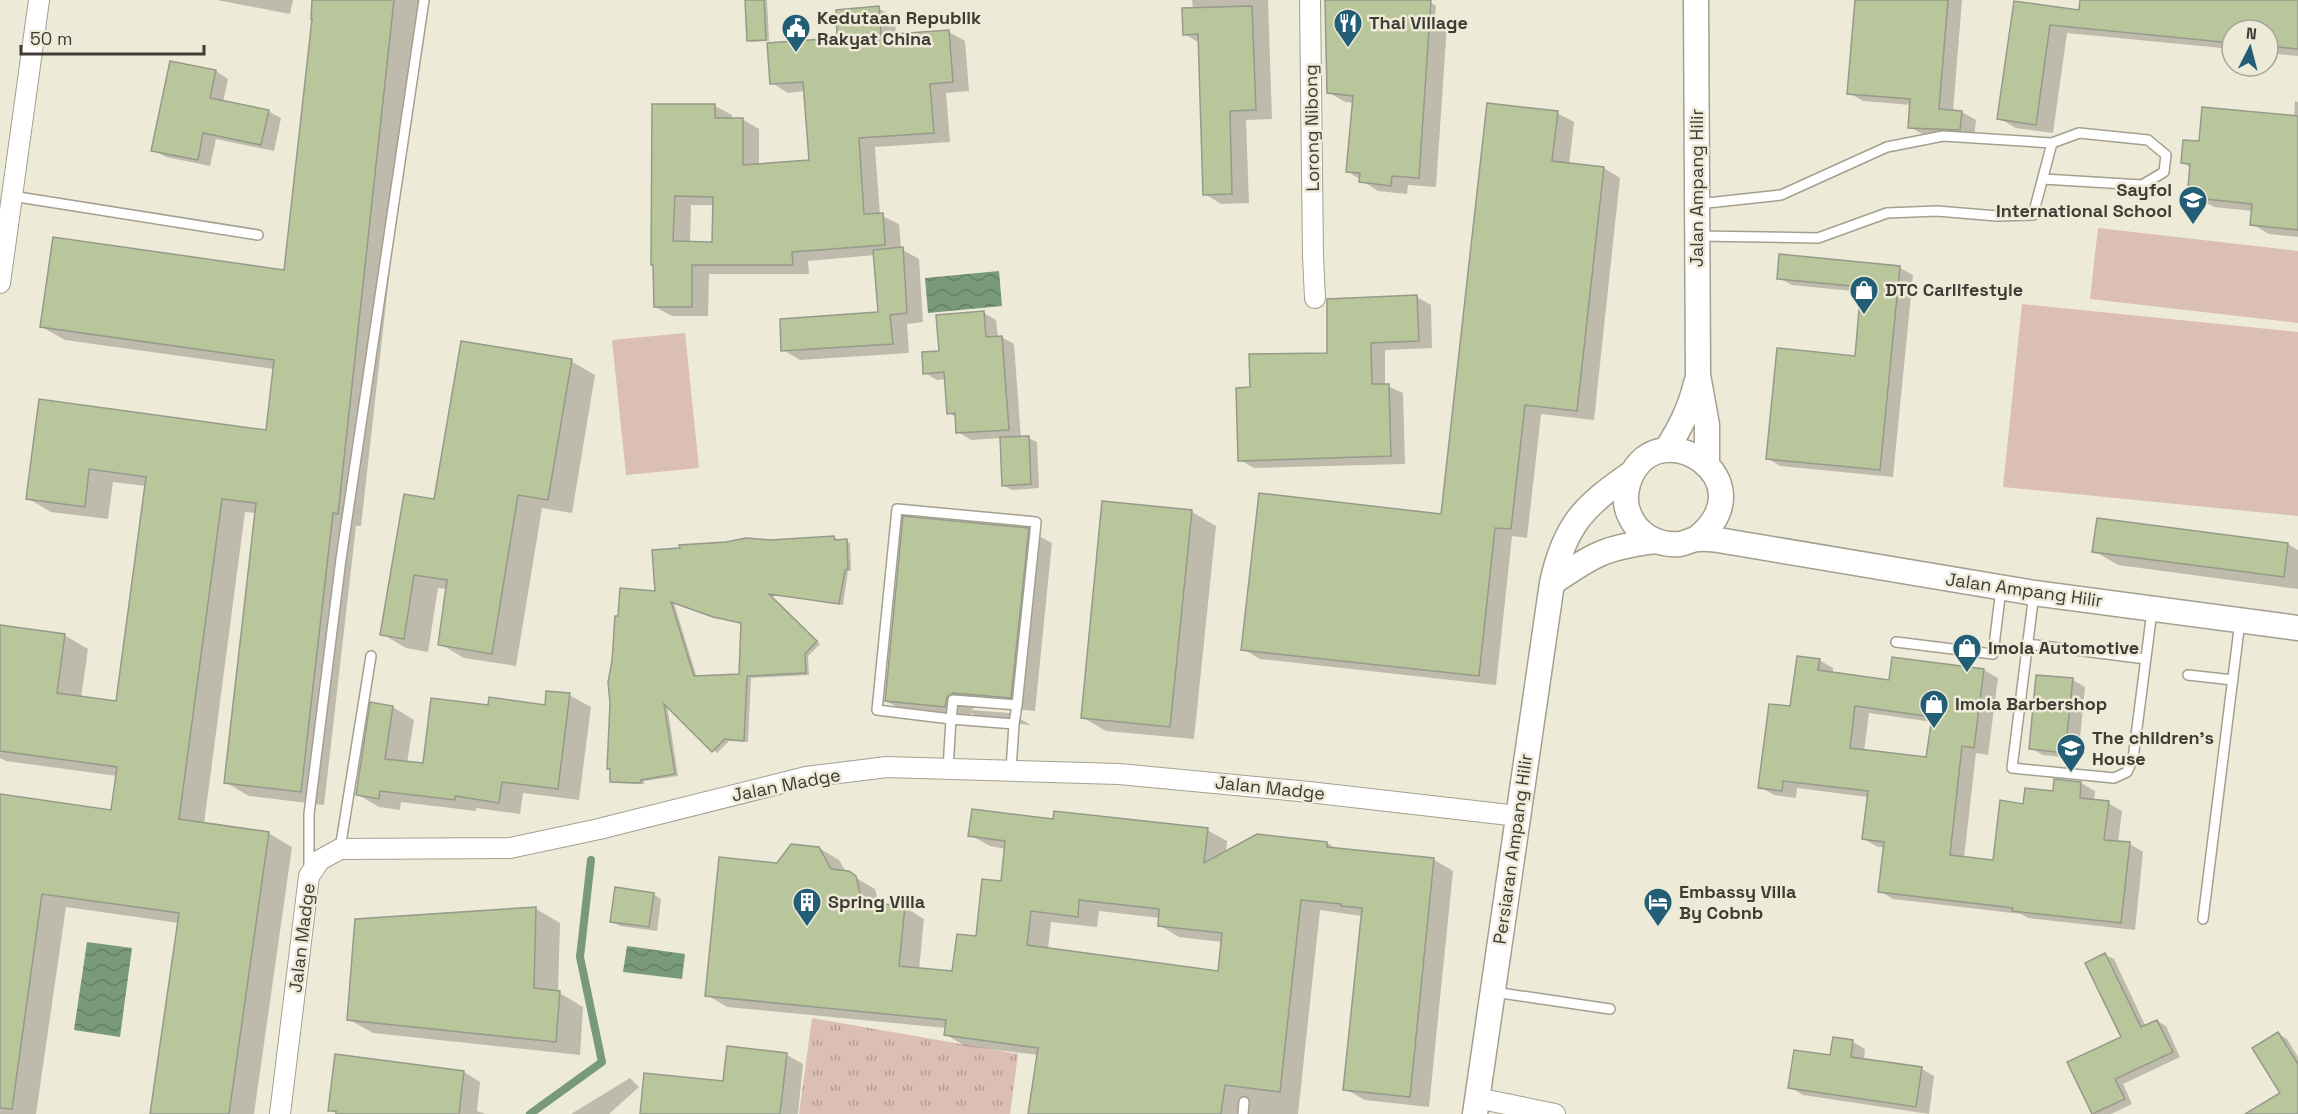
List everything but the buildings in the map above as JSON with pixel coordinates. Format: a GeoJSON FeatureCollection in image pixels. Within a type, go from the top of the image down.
{"type":"FeatureCollection","features":[{"type":"Feature","properties":{"kind":"street"},"geometry":{"type":"LineString","coordinates":[[0,283],[39,0]]}},
{"type":"Feature","properties":{"kind":"street","name":"Lorong Nibong"},"geometry":{"type":"LineString","coordinates":[[1310,0],[1315,298]]}},
{"type":"Feature","properties":{"kind":"street","name":"Jalan Ampang Hilir"},"geometry":{"type":"LineString","coordinates":[[1696,0],[1698,375],[1707,425],[1707,464]]}},
{"type":"Feature","properties":{"kind":"street","name":"Jalan Ampang Hilir"},"geometry":{"type":"LineString","coordinates":[[1666,450],[1687,415],[1698,375]]}},
{"type":"Feature","properties":{"kind":"street"},"geometry":{"type":"LineString","coordinates":[[1666,450],[1695,455],[1707,464],[1716,476],[1720,489],[1721,504],[1708,530],[1696,539],[1683,544],[1656,541],[1635,525],[1628,512],[1627,485],[1633,472],[1653,454],[1666,450]]}},
{"type":"Feature","properties":{"kind":"street","name":"Persiaran Ampang Hilir"},"geometry":{"type":"LineString","coordinates":[[1476,1106],[1552,584],[1559,554],[1570,530],[1584,510],[1604,492],[1633,472]]}},
{"type":"Feature","properties":{"kind":"street","name":"Jalan Ampang Hilir"},"geometry":{"type":"LineString","coordinates":[[1716,518],[1732,534],[1751,546]]}},
{"type":"Feature","properties":{"kind":"street","name":"Jalan Ampang Hilir"},"geometry":{"type":"LineString","coordinates":[[1696,539],[1730,542],[2034,593],[2298,628]]}},
{"type":"Feature","properties":{"kind":"street"},"geometry":{"type":"LineString","coordinates":[[1552,584],[1602,551],[1622,545],[1656,541]]}},
{"type":"Feature","properties":{"kind":"street","name":"Jalan Madge"},"geometry":{"type":"LineString","coordinates":[[280,1114],[309,876],[320,860],[339,849],[510,848],[599,829],[806,777],[887,767],[1119,774],[1309,792],[1518,816]]}},
{"type":"Feature","properties":{"kind":"street"},"geometry":{"type":"LineString","coordinates":[[1476,1106],[1555,1114]]}},
{"type":"Feature","properties":{"kind":"lane"},"geometry":{"type":"LineString","coordinates":[[309,876],[309,814],[341,559],[424,0]]}},
{"type":"Feature","properties":{"kind":"lane"},"geometry":{"type":"LineString","coordinates":[[1698,204],[1781,195],[1887,147],[1943,136],[2052,143],[2079,133],[2148,140],[2166,155],[2164,172],[2142,186],[2043,179]]}},
{"type":"Feature","properties":{"kind":"lane"},"geometry":{"type":"LineString","coordinates":[[1698,237],[1818,238],[1887,213],[1937,211],[1997,216],[2032,215],[2052,143]]}},
{"type":"Feature","properties":{"kind":"lane"},"geometry":{"type":"LineString","coordinates":[[12,196],[258,235]]}},
{"type":"Feature","properties":{"kind":"lane"},"geometry":{"type":"LineString","coordinates":[[1011,770],[1035,522],[897,509],[877,710],[1014,724]]}},
{"type":"Feature","properties":{"kind":"lane"},"geometry":{"type":"LineString","coordinates":[[1896,642],[1993,654],[2001,588]]}},
{"type":"Feature","properties":{"kind":"lane"},"geometry":{"type":"LineString","coordinates":[[2034,593],[2012,768],[2114,778],[2127,772],[2133,759],[2152,609]]}},
{"type":"Feature","properties":{"kind":"lane"},"geometry":{"type":"LineString","coordinates":[[2203,920],[2240,620]]}},
{"type":"Feature","properties":{"kind":"lane"},"geometry":{"type":"LineString","coordinates":[[2028,644],[2146,659]]}},
{"type":"Feature","properties":{"kind":"lane"},"geometry":{"type":"LineString","coordinates":[[339,849],[371,656]]}},
{"type":"Feature","properties":{"kind":"lane"},"geometry":{"type":"LineString","coordinates":[[2188,675],[2233,680]]}},
{"type":"Feature","properties":{"kind":"lane"},"geometry":{"type":"LineString","coordinates":[[948,769],[953,700],[1017,705]]}},
{"type":"Feature","properties":{"kind":"lane"},"geometry":{"type":"LineString","coordinates":[[1493,992],[1610,1009]]}},
{"type":"Feature","properties":{"kind":"lane"},"geometry":{"type":"LineString","coordinates":[[1243,1114],[1244,1102]]}},
{"type":"Feature","properties":{"kind":"green space"},"geometry":{"type":"Polygon","coordinates":[[[2098,228],[2298,251],[2298,323],[2090,299],[2098,228]]]}},
{"type":"Feature","properties":{"kind":"green space"},"geometry":{"type":"Polygon","coordinates":[[[2022,304],[2298,332],[2298,516],[2003,487],[2022,304]]]}},
{"type":"Feature","properties":{"kind":"green space"},"geometry":{"type":"Polygon","coordinates":[[[685,333],[699,468],[626,475],[612,340],[685,333]]]}},
{"type":"Feature","properties":{"kind":"green space"},"geometry":{"type":"Polygon","coordinates":[[[812,1018],[1018,1054],[1010,1114],[799,1114],[812,1018]]]}},
{"type":"Feature","properties":{"kind":"water"},"geometry":{"type":"Polygon","coordinates":[[[999,271],[1002,306],[928,313],[925,278],[999,271]]]}},
{"type":"Feature","properties":{"kind":"water"},"geometry":{"type":"Polygon","coordinates":[[[87,942],[132,948],[120,1037],[74,1030],[87,942]]]}},
{"type":"Feature","properties":{"kind":"water"},"geometry":{"type":"Polygon","coordinates":[[[627,946],[685,954],[682,979],[623,972],[627,946]]]}},
{"type":"Feature","properties":{"kind":"waterway"},"geometry":{"type":"LineString","coordinates":[[530,1114],[602,1062],[580,957],[591,860]]}},
{"type":"Feature","properties":{"kind":"place","name":"Thai Village"},"geometry":{"type":"Point","coordinates":[1348,48]}},
{"type":"Feature","properties":{"kind":"place","name":"Kedutaan Republik Rakyat China"},"geometry":{"type":"Point","coordinates":[796,54]}},
{"type":"Feature","properties":{"kind":"place","name":"Sayfol International School"},"geometry":{"type":"Point","coordinates":[2193,226]}},
{"type":"Feature","properties":{"kind":"place","name":"DTC Carlifestyle"},"geometry":{"type":"Point","coordinates":[1864,316]}},
{"type":"Feature","properties":{"kind":"place","name":"Imola Automotive"},"geometry":{"type":"Point","coordinates":[1967,674]}},
{"type":"Feature","properties":{"kind":"place","name":"Imola Barbershop"},"geometry":{"type":"Point","coordinates":[1934,730]}},
{"type":"Feature","properties":{"kind":"place","name":"The children's House"},"geometry":{"type":"Point","coordinates":[2071,774]}},
{"type":"Feature","properties":{"kind":"place","name":"Spring Villa"},"geometry":{"type":"Point","coordinates":[807,928]}},
{"type":"Feature","properties":{"kind":"place","name":"Embassy Villa By Cobnb"},"geometry":{"type":"Point","coordinates":[1658,928]}}]}
